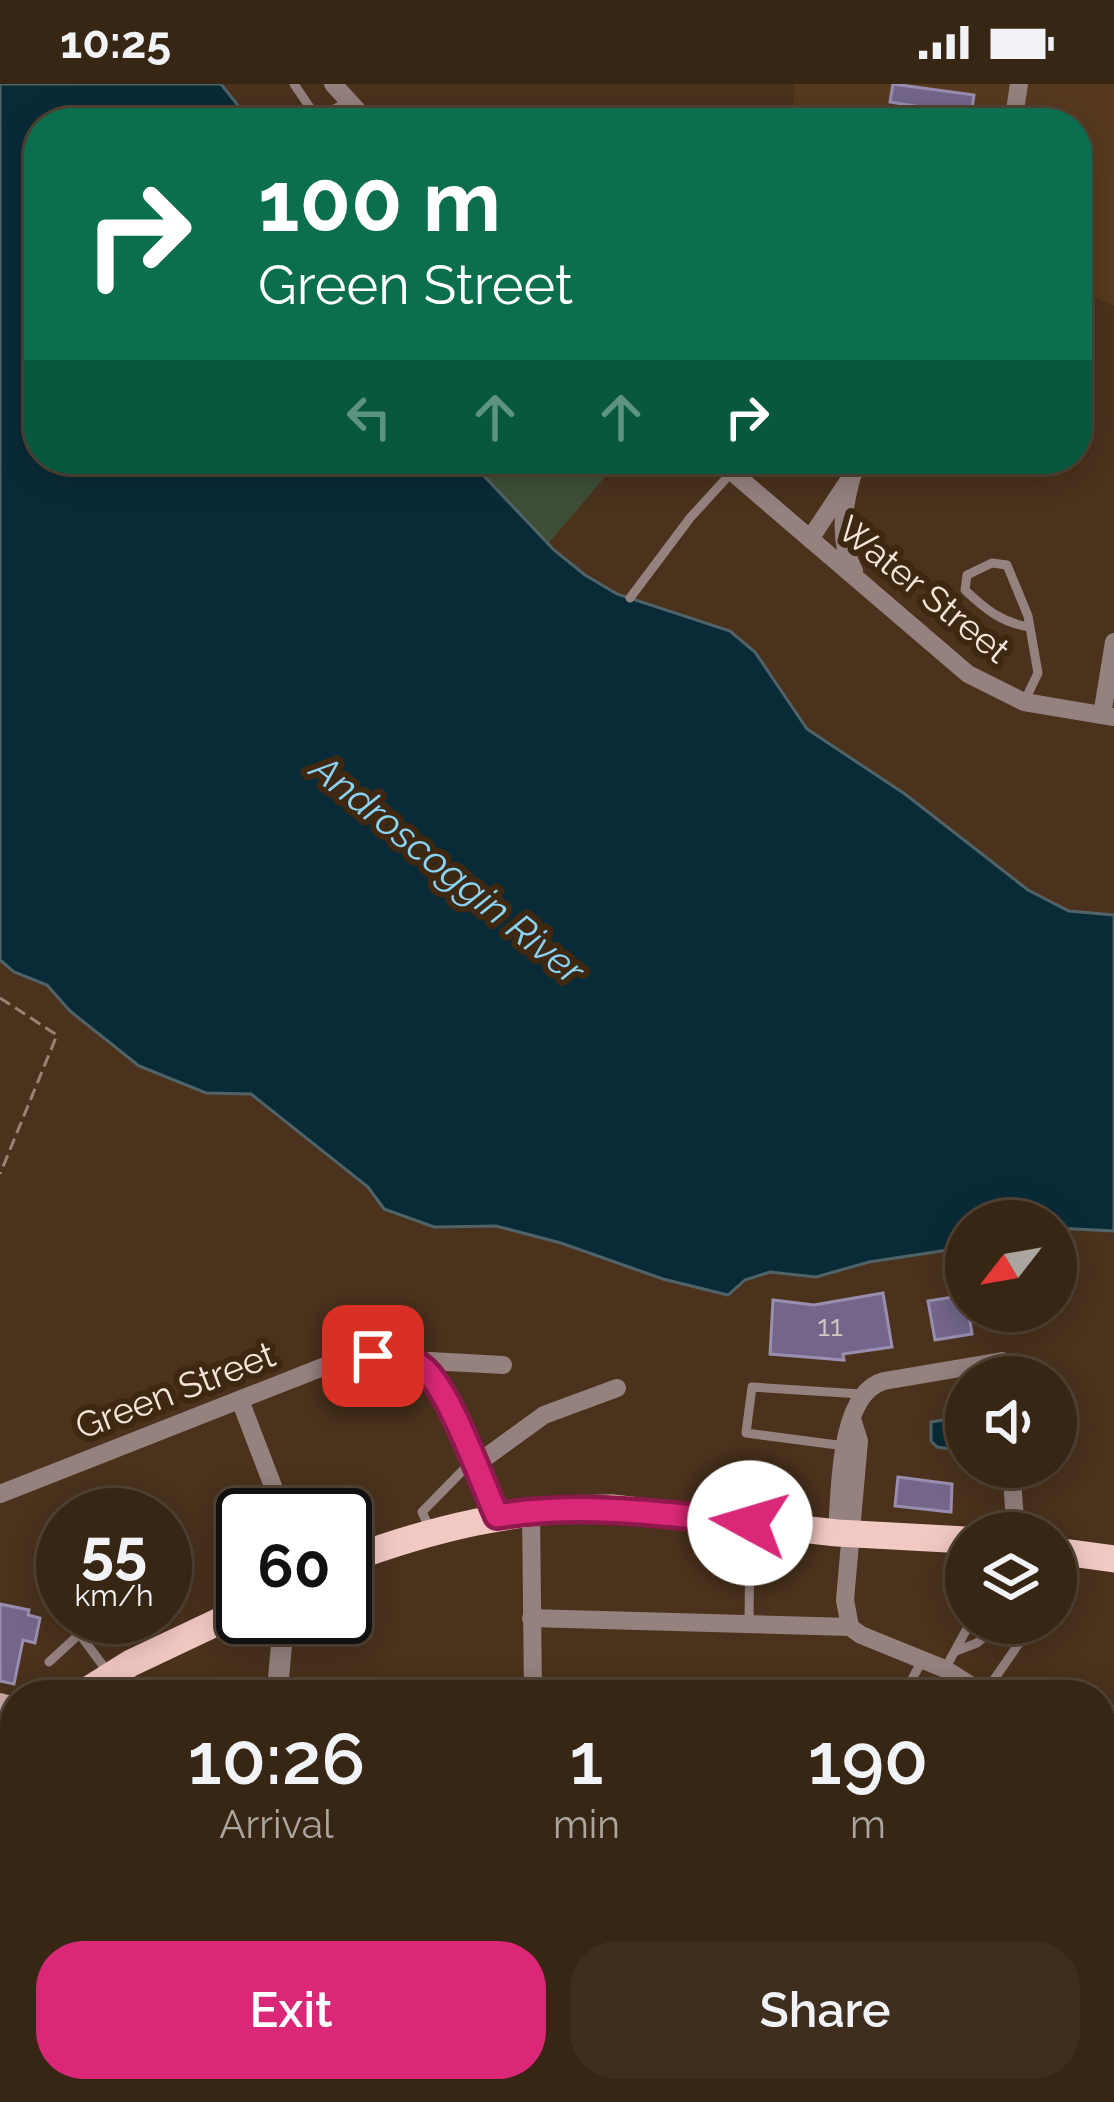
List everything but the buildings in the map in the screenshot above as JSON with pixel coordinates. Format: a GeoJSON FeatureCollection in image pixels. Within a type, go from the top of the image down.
{"type":"FeatureCollection","features":[{"type":"Feature","properties":{"kind":"main road"},"geometry":{"type":"LineString","coordinates":[[372,1552],[497,1516],[531,1510],[612,1508],[843,1533],[945,1539]]}},
{"type":"Feature","properties":{"kind":"main road"},"geometry":{"type":"LineString","coordinates":[[1077,1555],[1114,1559]]}},
{"type":"Feature","properties":{"kind":"main road"},"geometry":{"type":"LineString","coordinates":[[104,1680],[216,1623]]}},
{"type":"Feature","properties":{"kind":"street"},"geometry":{"type":"LineString","coordinates":[[333,84],[354,108]]}},
{"type":"Feature","properties":{"kind":"street","name":"Water Street"},"geometry":{"type":"LineString","coordinates":[[734,474],[944,656],[994,690],[1024,702],[1108,716]]}},
{"type":"Feature","properties":{"kind":"street"},"geometry":{"type":"LineString","coordinates":[[810,539],[852,476]]}},
{"type":"Feature","properties":{"kind":"street"},"geometry":{"type":"LineString","coordinates":[[852,476],[843,524],[845,551],[859,580]]}},
{"type":"Feature","properties":{"kind":"street"},"geometry":{"type":"LineString","coordinates":[[1108,716],[1114,642]]}},
{"type":"Feature","properties":{"kind":"street","name":"Green Street"},"geometry":{"type":"LineString","coordinates":[[0,1493],[332,1363],[373,1356],[423,1366],[430,1361],[503,1365]]}},
{"type":"Feature","properties":{"kind":"street"},"geometry":{"type":"LineString","coordinates":[[423,1366],[440,1388],[497,1516]]}},
{"type":"Feature","properties":{"kind":"street"},"geometry":{"type":"LineString","coordinates":[[850,1627],[844,1600],[845,1446],[861,1394],[884,1381],[945,1371]]}},
{"type":"Feature","properties":{"kind":"street"},"geometry":{"type":"LineString","coordinates":[[474,1463],[544,1415],[617,1388]]}},
{"type":"Feature","properties":{"kind":"street"},"geometry":{"type":"LineString","coordinates":[[240,1400],[274,1488]]}},
{"type":"Feature","properties":{"kind":"street"},"geometry":{"type":"LineString","coordinates":[[843,1533],[859,1441],[853,1422]]}},
{"type":"Feature","properties":{"kind":"street"},"geometry":{"type":"LineString","coordinates":[[531,1510],[533,1680]]}},
{"type":"Feature","properties":{"kind":"street"},"geometry":{"type":"LineString","coordinates":[[531,1618],[850,1627],[963,1680]]}},
{"type":"Feature","properties":{"kind":"street"},"geometry":{"type":"LineString","coordinates":[[278,1680],[282,1644]]}},
{"type":"Feature","properties":{"kind":"lane"},"geometry":{"type":"LineString","coordinates":[[336,108],[348,102]]}},
{"type":"Feature","properties":{"kind":"lane"},"geometry":{"type":"LineString","coordinates":[[630,598],[718,474]]}},
{"type":"Feature","properties":{"kind":"lane"},"geometry":{"type":"LineString","coordinates":[[1024,702],[1038,673],[1030,627],[1007,566],[992,563],[967,575],[965,590],[987,610],[1011,625],[1030,627]]}},
{"type":"Feature","properties":{"kind":"lane"},"geometry":{"type":"LineString","coordinates":[[845,1446],[746,1433],[752,1387],[861,1394]]}},
{"type":"Feature","properties":{"kind":"lane"},"geometry":{"type":"LineString","coordinates":[[431,1532],[422,1512],[474,1463]]}},
{"type":"Feature","properties":{"kind":"lane"},"geometry":{"type":"LineString","coordinates":[[749,1623],[750,1523]]}},
{"type":"Feature","properties":{"kind":"lane"},"geometry":{"type":"LineString","coordinates":[[49,1662],[72,1644]]}},
{"type":"Feature","properties":{"kind":"lane"},"geometry":{"type":"LineString","coordinates":[[91,1644],[121,1669]]}},
{"type":"Feature","properties":{"kind":"lane"},"geometry":{"type":"LineString","coordinates":[[945,1669],[960,1644]]}},
{"type":"Feature","properties":{"kind":"lane"},"geometry":{"type":"LineString","coordinates":[[956,1651],[974,1644]]}},
{"type":"Feature","properties":{"kind":"lane"},"geometry":{"type":"LineString","coordinates":[[994,1680],[1019,1644]]}},
{"type":"Feature","properties":{"kind":"lane"},"geometry":{"type":"LineString","coordinates":[[912,1680],[923,1659]]}},
{"type":"Feature","properties":{"kind":"path"},"geometry":{"type":"LineString","coordinates":[[0,998],[57,1035],[0,1174]]}},
{"type":"Feature","properties":{"kind":"shaded area"},"geometry":{"type":"Polygon","coordinates":[[[794,84],[1114,84],[1114,306],[1092,295],[1092,108],[793,108],[794,84]]]}},
{"type":"Feature","properties":{"kind":"green space"},"geometry":{"type":"Polygon","coordinates":[[[482,474],[607,474],[548,544],[482,474]]]}},
{"type":"Feature","properties":{"kind":"water","name":"Androscoggin River"},"geometry":{"type":"Polygon","coordinates":[[[0,84],[221,84],[240,108],[24,108],[24,474],[482,474],[554,550],[585,575],[617,594],[730,631],[755,652],[807,729],[905,794],[1028,890],[1069,911],[1114,915],[1114,1231],[1077,1229],[1077,1200],[945,1200],[945,1250],[869,1262],[816,1277],[770,1272],[745,1280],[728,1295],[496,1226],[434,1227],[384,1209],[368,1187],[251,1094],[206,1093],[139,1066],[70,1011],[47,985],[14,972],[0,960],[0,84]]]}},
{"type":"Feature","properties":{"kind":"water"},"geometry":{"type":"Polygon","coordinates":[[[945,1420],[945,1448],[931,1441],[931,1422],[945,1420]]]}},
{"type":"Feature","properties":{"kind":"route"},"geometry":{"type":"LineString","coordinates":[[373,1356],[423,1366],[440,1388],[497,1516],[531,1510],[612,1508],[750,1523]]}}]}
